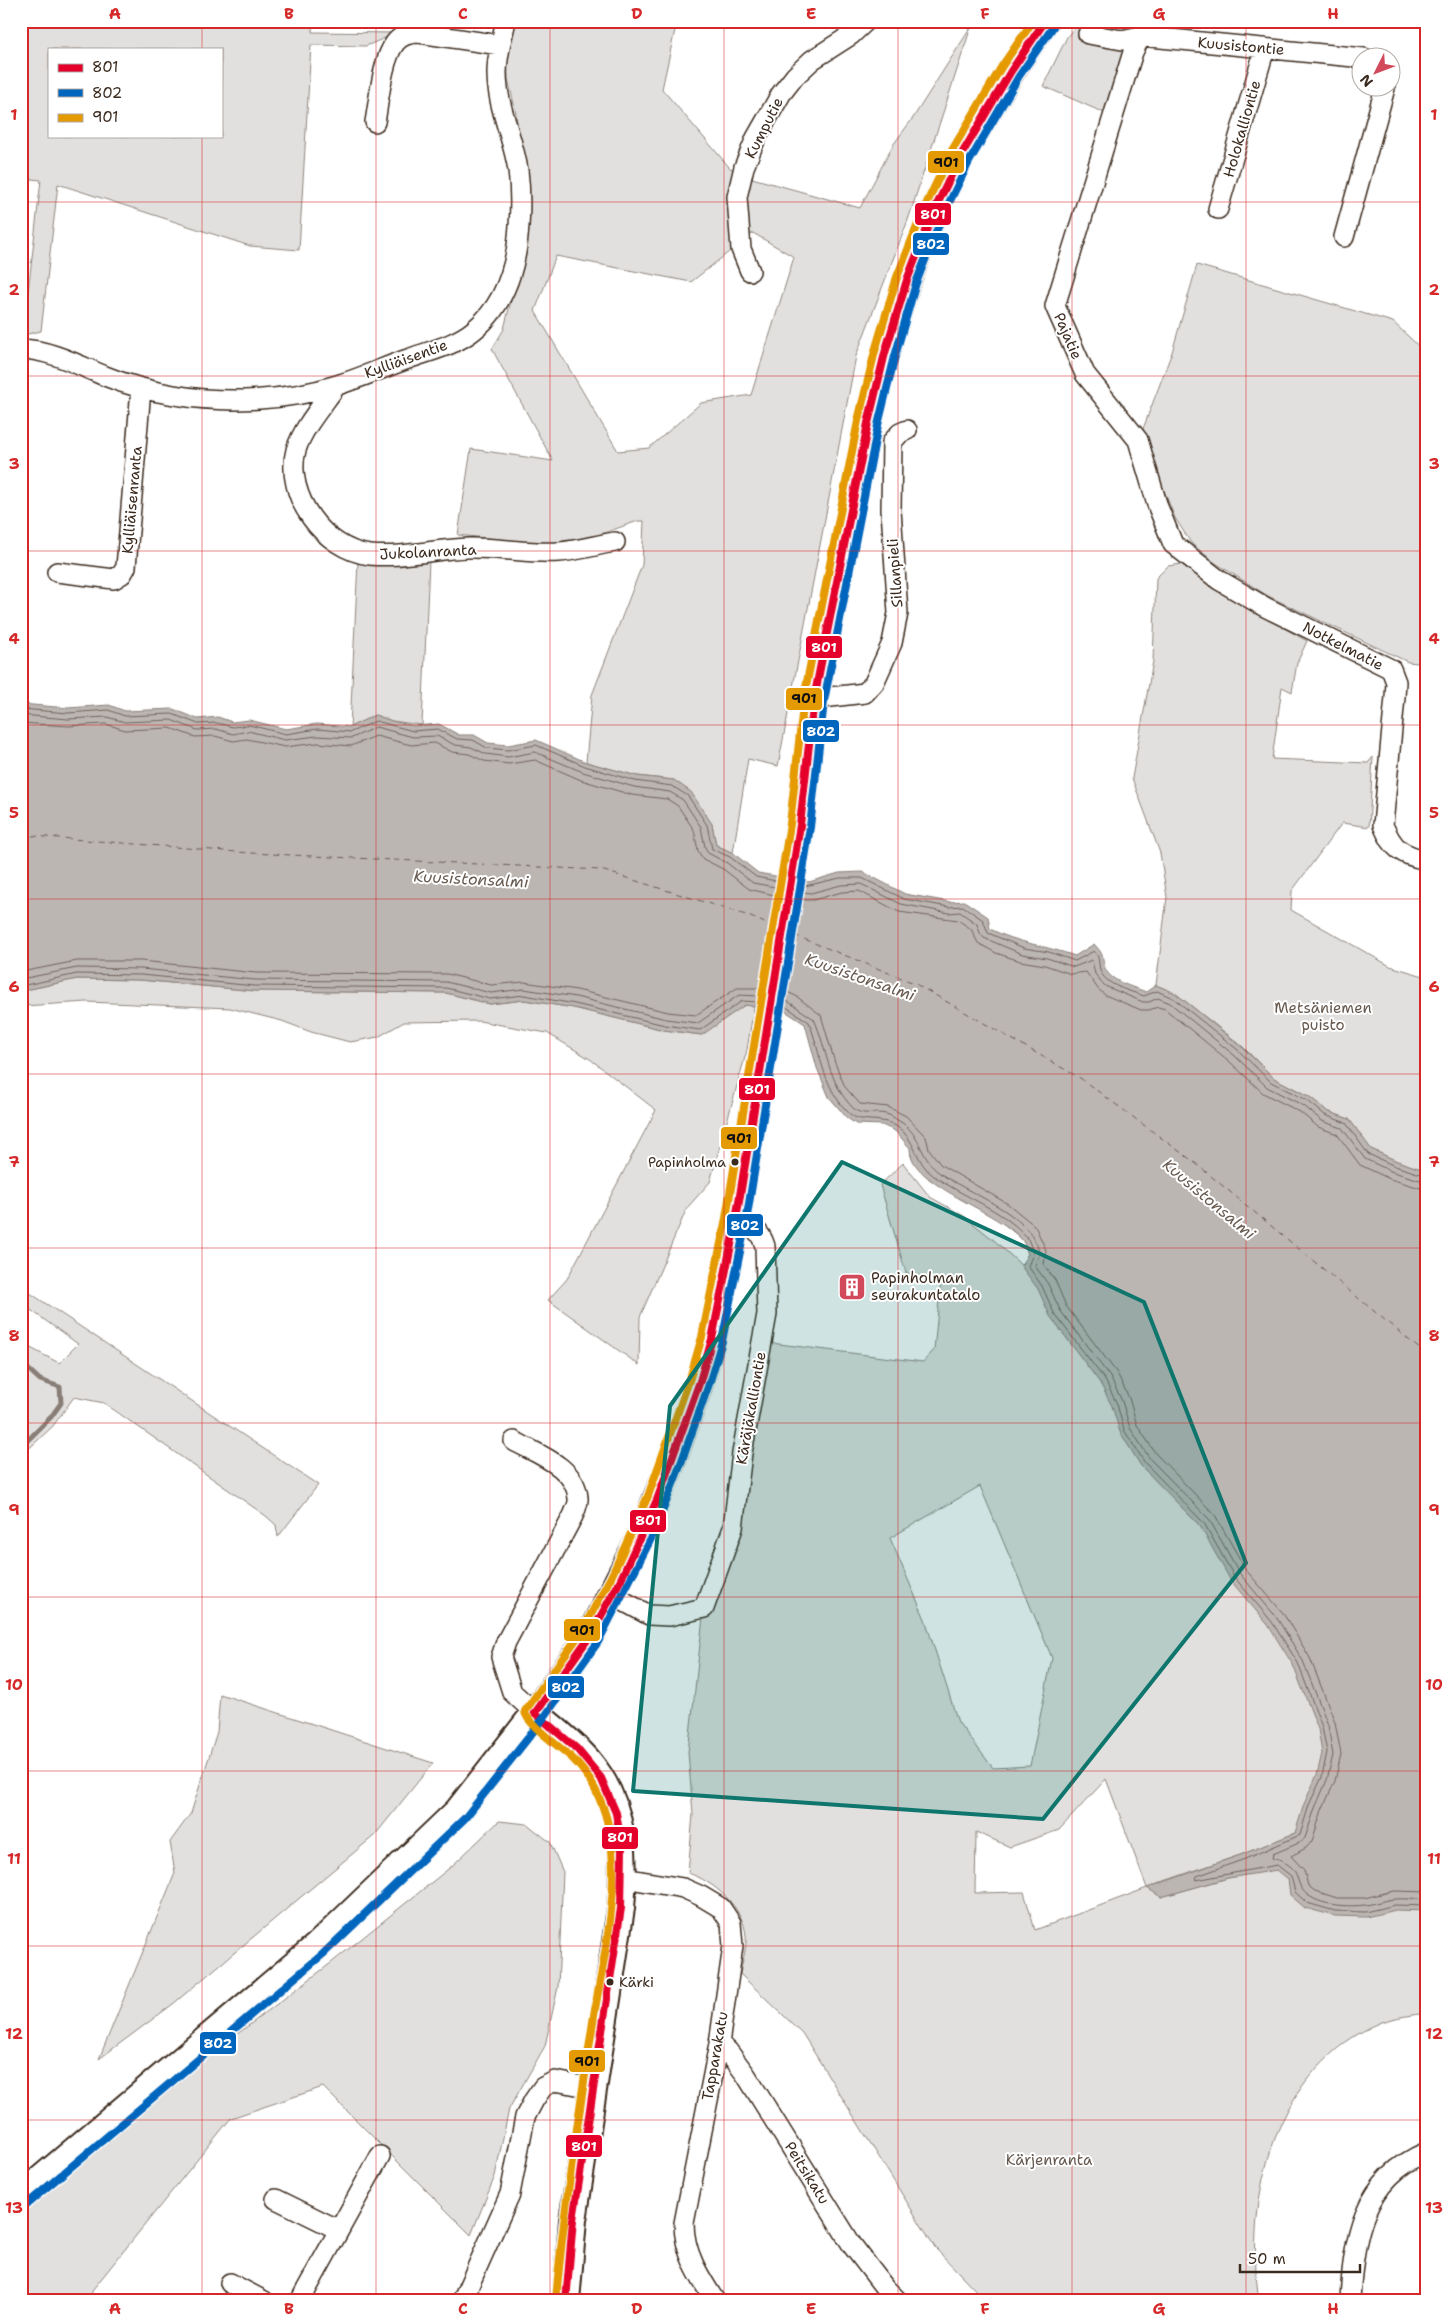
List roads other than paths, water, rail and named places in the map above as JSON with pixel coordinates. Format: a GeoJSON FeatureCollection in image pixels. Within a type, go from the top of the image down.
{"type":"FeatureCollection","features":[{"type":"Feature","properties":{"kind":"main road"},"geometry":{"type":"LineString","coordinates":[[21,2196],[317,1946],[458,1811],[535,1713],[590,1636],[644,1530],[671,1463],[700,1381],[712,1339],[736,1220],[800,825],[814,699],[868,423],[885,353],[907,280],[933,213],[960,157],[1011,71],[1046,21]]}},
{"type":"Feature","properties":{"kind":"main road"},"geometry":{"type":"LineString","coordinates":[[535,1713],[590,1763],[610,1794],[619,1825],[624,1857],[621,1908],[573,2220],[566,2301]]}},
{"type":"Feature","properties":{"kind":"street","name":"Kylliäisentie"},"geometry":{"type":"LineString","coordinates":[[21,349],[49,354],[141,389],[177,395],[252,399],[308,393],[336,386],[452,343],[473,331],[490,314],[503,295],[512,272],[517,245],[520,194],[518,169],[500,105],[497,73],[500,45],[506,21]]}},
{"type":"Feature","properties":{"kind":"street","name":"Kumputie"},"geometry":{"type":"LineString","coordinates":[[750,271],[741,249],[737,197],[744,167],[756,138],[781,94],[795,76],[812,60],[851,35],[866,21]]}},
{"type":"Feature","properties":{"kind":"street","name":"Kuusistontie"},"geometry":{"type":"LineString","coordinates":[[1088,34],[1122,40],[1144,29],[1265,48],[1350,57]]}},
{"type":"Feature","properties":{"kind":"street","name":"Pajatie"},"geometry":{"type":"LineString","coordinates":[[1144,29],[1133,52],[1055,306],[1084,374],[1138,440],[1158,507],[1173,544],[1186,556]]}},
{"type":"Feature","properties":{"kind":"street"},"geometry":{"type":"LineString","coordinates":[[375,122],[388,55],[395,42],[407,34],[419,33],[500,45]]}},
{"type":"Feature","properties":{"kind":"street","name":"Holokalliontie"},"geometry":{"type":"LineString","coordinates":[[1218,209],[1265,48]]}},
{"type":"Feature","properties":{"kind":"street"},"geometry":{"type":"LineString","coordinates":[[1344,238],[1382,98]]}},
{"type":"Feature","properties":{"kind":"street","name":"Jukolanranta"},"geometry":{"type":"LineString","coordinates":[[336,386],[308,426],[296,449],[294,469],[296,489],[307,511],[323,530],[344,547],[368,555],[396,555],[470,548],[558,552],[615,542]]}},
{"type":"Feature","properties":{"kind":"street","name":"Kylliäisenranta"},"geometry":{"type":"LineString","coordinates":[[57,572],[114,579],[122,574],[126,567],[141,389]]}},
{"type":"Feature","properties":{"kind":"street","name":"Sillanpieli"},"geometry":{"type":"LineString","coordinates":[[814,699],[865,693],[874,683],[892,643],[898,613],[891,510],[892,442],[900,433],[907,430]]}},
{"type":"Feature","properties":{"kind":"street","name":"Notkelmatie"},"geometry":{"type":"LineString","coordinates":[[1186,556],[1219,580],[1265,607],[1391,670],[1396,682],[1383,825],[1391,843],[1399,851],[1412,857],[1427,860]]}},
{"type":"Feature","properties":{"kind":"street","name":"Käräjäkalliontie"},"geometry":{"type":"LineString","coordinates":[[612,1595],[649,1615],[669,1616],[704,1608],[733,1528],[742,1453],[767,1314],[764,1240],[753,1226],[736,1220]]}},
{"type":"Feature","properties":{"kind":"street"},"geometry":{"type":"LineString","coordinates":[[514,1441],[561,1468],[574,1482],[579,1499],[573,1516],[506,1642],[501,1657],[512,1692],[535,1713]]}},
{"type":"Feature","properties":{"kind":"street","name":"Tapparakatu"},"geometry":{"type":"LineString","coordinates":[[624,1878],[684,1888],[721,1908],[731,1923],[733,1946],[718,2044],[684,2223],[684,2240],[690,2260],[716,2301]]}},
{"type":"Feature","properties":{"kind":"street","name":"Peitsikatu"},"geometry":{"type":"LineString","coordinates":[[718,2044],[728,2051],[746,2075],[852,2245],[885,2288],[898,2301]]}},
{"type":"Feature","properties":{"kind":"street"},"geometry":{"type":"LineString","coordinates":[[462,2301],[510,2194],[524,2118],[534,2100],[543,2087],[556,2081],[593,2088]]}},
{"type":"Feature","properties":{"kind":"street"},"geometry":{"type":"LineString","coordinates":[[1350,2301],[1355,2246],[1365,2210],[1373,2197],[1396,2171],[1427,2152]]}},
{"type":"Feature","properties":{"kind":"street"},"geometry":{"type":"LineString","coordinates":[[300,2301],[380,2156]]}},
{"type":"Feature","properties":{"kind":"street"},"geometry":{"type":"LineString","coordinates":[[276,2199],[339,2230]]}},
{"type":"Feature","properties":{"kind":"street"},"geometry":{"type":"LineString","coordinates":[[230,2282],[264,2301]]}},
{"type":"Feature","properties":{"kind":"water","name":"Kuusistonsalmi"},"geometry":{"type":"Polygon","coordinates":[[[21,704],[68,708],[109,705],[125,711],[173,709],[198,719],[218,717],[232,722],[249,720],[286,729],[317,724],[350,727],[375,715],[414,726],[439,724],[459,735],[474,735],[488,743],[508,745],[536,740],[586,762],[637,776],[674,780],[691,792],[712,824],[716,845],[733,853],[758,873],[809,882],[839,873],[863,872],[905,894],[950,902],[964,901],[988,917],[990,929],[1021,941],[1075,956],[1094,944],[1101,953],[1105,968],[1112,977],[1146,992],[1156,985],[1175,993],[1242,1047],[1274,1078],[1310,1097],[1327,1111],[1349,1119],[1371,1149],[1397,1161],[1427,1171],[1427,1911],[1396,1910],[1366,1917],[1335,1916],[1305,1908],[1290,1895],[1288,1879],[1277,1870],[1228,1878],[1161,1897],[1147,1888],[1243,1854],[1295,1833],[1304,1804],[1317,1775],[1322,1753],[1318,1729],[1293,1665],[1268,1625],[1231,1581],[1200,1526],[1141,1466],[1120,1432],[1112,1406],[1100,1383],[1050,1316],[1038,1289],[1021,1266],[1028,1254],[1023,1241],[1011,1229],[939,1186],[924,1174],[914,1162],[910,1148],[895,1131],[882,1125],[856,1124],[847,1118],[829,1097],[817,1068],[805,1024],[785,1011],[745,1005],[702,1035],[664,1030],[574,1008],[524,1000],[490,1004],[446,993],[255,991],[140,980],[77,979],[21,991],[21,704]]]}},
{"type":"Feature","properties":{"kind":"waterway"},"geometry":{"type":"LineString","coordinates":[[21,1367],[26,1367],[40,1380],[60,1387],[61,1403],[51,1417],[21,1447]]}},
{"type":"Feature","properties":{"kind":"place","name":"Papinholma"},"geometry":{"type":"Point","coordinates":[735,1162]}},
{"type":"Feature","properties":{"kind":"place","name":"Papinholman seurakuntatalo"},"geometry":{"type":"Point","coordinates":[852,1287]}},
{"type":"Feature","properties":{"kind":"place","name":"Kärki"},"geometry":{"type":"Point","coordinates":[610,1982]}},
{"type":"Feature","properties":{"kind":"park label","name":"Metsäniemen puisto"},"geometry":{"type":"Point","coordinates":[1323,1016]}},
{"type":"Feature","properties":{"kind":"park label","name":"Kärjenranta"},"geometry":{"type":"Point","coordinates":[1049,2160]}}]}
